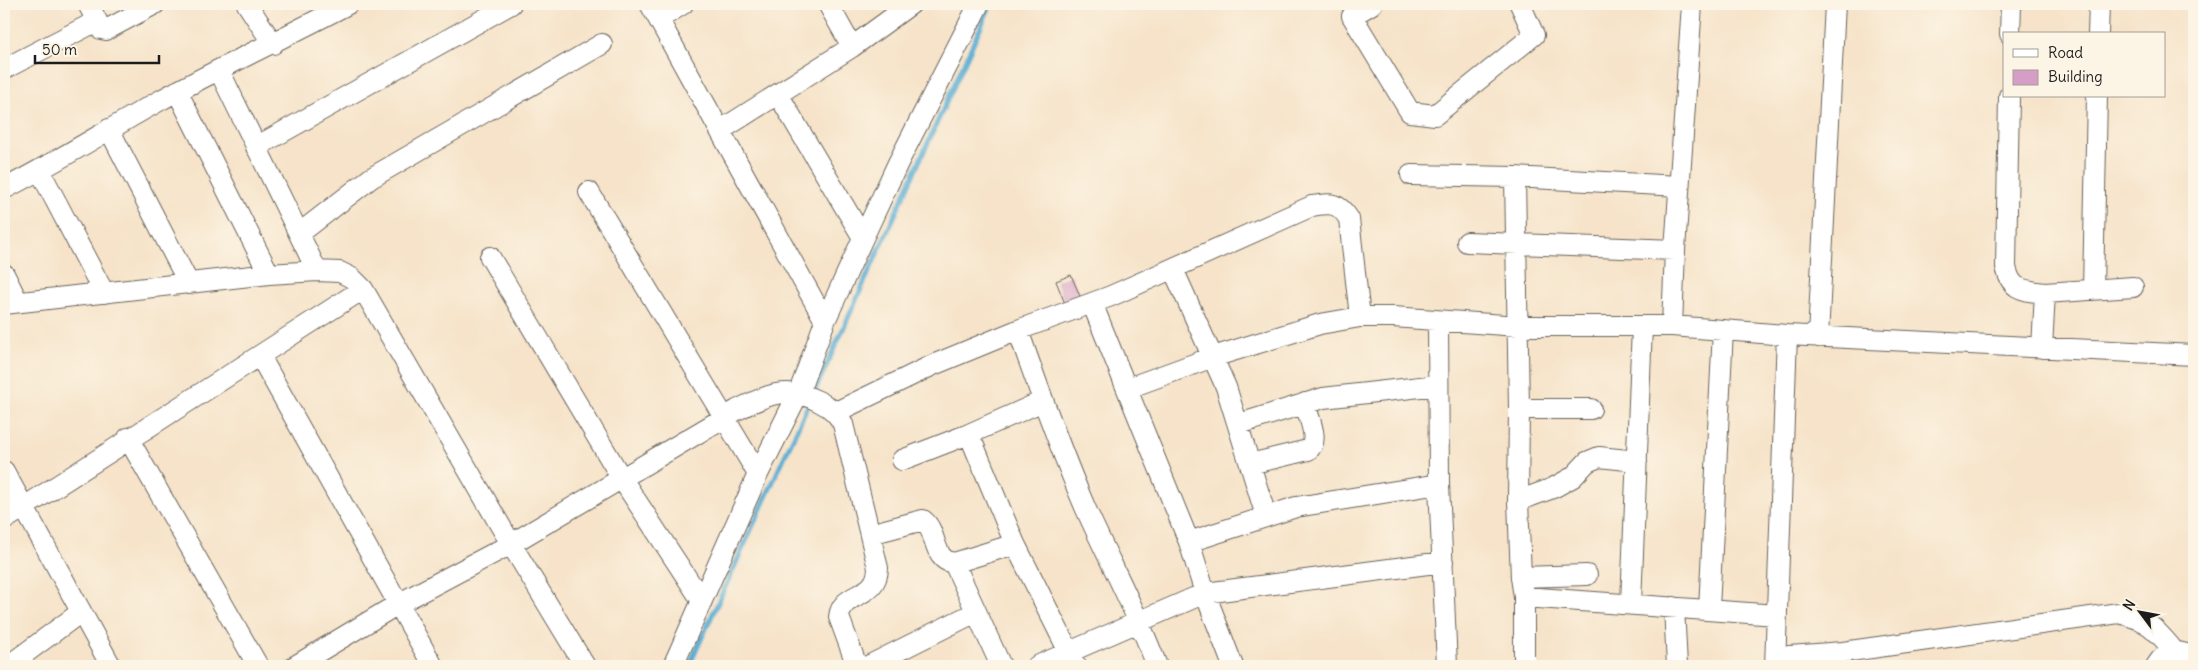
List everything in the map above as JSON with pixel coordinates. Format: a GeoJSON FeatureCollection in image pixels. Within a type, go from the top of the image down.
{"type":"FeatureCollection","features":[{"type":"Feature","properties":{"kind":"street"},"geometry":{"type":"LineString","coordinates":[[4,69],[93,12],[102,29],[106,30],[155,4]]}},
{"type":"Feature","properties":{"kind":"street"},"geometry":{"type":"LineString","coordinates":[[247,4],[273,44]]}},
{"type":"Feature","properties":{"kind":"street"},"geometry":{"type":"LineString","coordinates":[[4,189],[40,171],[109,129],[177,92],[348,4]]}},
{"type":"Feature","properties":{"kind":"street"},"geometry":{"type":"LineString","coordinates":[[256,147],[511,4]]}},
{"type":"Feature","properties":{"kind":"street"},"geometry":{"type":"LineString","coordinates":[[683,4],[655,11],[825,321]]}},
{"type":"Feature","properties":{"kind":"street"},"geometry":{"type":"LineString","coordinates":[[828,4],[852,47]]}},
{"type":"Feature","properties":{"kind":"street"},"geometry":{"type":"LineString","coordinates":[[720,130],[852,47],[911,4]]}},
{"type":"Feature","properties":{"kind":"street"},"geometry":{"type":"LineString","coordinates":[[1372,4],[1352,16],[1410,112],[1435,115],[1534,35],[1520,4]]}},
{"type":"Feature","properties":{"kind":"street"},"geometry":{"type":"LineString","coordinates":[[1672,326],[1675,250],[1692,4]]}},
{"type":"Feature","properties":{"kind":"street"},"geometry":{"type":"LineString","coordinates":[[1818,337],[1835,4]]}},
{"type":"Feature","properties":{"kind":"street"},"geometry":{"type":"LineString","coordinates":[[2010,32],[2011,4]]}},
{"type":"Feature","properties":{"kind":"street"},"geometry":{"type":"LineString","coordinates":[[2098,4],[2098,32]]}},
{"type":"Feature","properties":{"kind":"street"},"geometry":{"type":"LineString","coordinates":[[673,666],[758,474],[804,394],[825,321],[974,7]]}},
{"type":"Feature","properties":{"kind":"street"},"geometry":{"type":"LineString","coordinates":[[300,233],[372,178],[602,44]]}},
{"type":"Feature","properties":{"kind":"street"},"geometry":{"type":"LineString","coordinates":[[219,70],[318,271]]}},
{"type":"Feature","properties":{"kind":"street"},"geometry":{"type":"LineString","coordinates":[[177,92],[269,274]]}},
{"type":"Feature","properties":{"kind":"street"},"geometry":{"type":"LineString","coordinates":[[778,94],[863,238]]}},
{"type":"Feature","properties":{"kind":"street"},"geometry":{"type":"LineString","coordinates":[[2009,98],[2006,267],[2008,278],[2014,286],[2045,293],[2132,287]]}},
{"type":"Feature","properties":{"kind":"street"},"geometry":{"type":"LineString","coordinates":[[2093,290],[2097,98]]}},
{"type":"Feature","properties":{"kind":"street"},"geometry":{"type":"LineString","coordinates":[[109,129],[190,284]]}},
{"type":"Feature","properties":{"kind":"street"},"geometry":{"type":"LineString","coordinates":[[40,171],[104,293]]}},
{"type":"Feature","properties":{"kind":"street"},"geometry":{"type":"LineString","coordinates":[[1411,175],[1515,177],[1679,186]]}},
{"type":"Feature","properties":{"kind":"street"},"geometry":{"type":"LineString","coordinates":[[1515,177],[1519,409],[1518,501],[1521,577],[1524,597],[1524,666]]}},
{"type":"Feature","properties":{"kind":"street"},"geometry":{"type":"LineString","coordinates":[[590,192],[758,474]]}},
{"type":"Feature","properties":{"kind":"street"},"geometry":{"type":"LineString","coordinates":[[833,409],[1018,330],[1092,303],[1173,269],[1312,206],[1330,204],[1342,208],[1349,219],[1360,317]]}},
{"type":"Feature","properties":{"kind":"street"},"geometry":{"type":"LineString","coordinates":[[1467,242],[1675,250]]}},
{"type":"Feature","properties":{"kind":"street"},"geometry":{"type":"LineString","coordinates":[[490,257],[622,479],[702,601]]}},
{"type":"Feature","properties":{"kind":"street"},"geometry":{"type":"LineString","coordinates":[[1173,269],[1213,357],[1239,424],[1266,516]]}},
{"type":"Feature","properties":{"kind":"street"},"geometry":{"type":"LineString","coordinates":[[4,274],[11,303],[269,274],[318,271],[340,272],[352,278],[363,289],[511,544],[585,666]]}},
{"type":"Feature","properties":{"kind":"street"},"geometry":{"type":"LineString","coordinates":[[4,520],[128,438],[363,289]]}},
{"type":"Feature","properties":{"kind":"street"},"geometry":{"type":"LineString","coordinates":[[2042,348],[2045,293]]}},
{"type":"Feature","properties":{"kind":"street"},"geometry":{"type":"LineString","coordinates":[[1092,303],[1189,542],[1205,593],[1233,666]]}},
{"type":"Feature","properties":{"kind":"street"},"geometry":{"type":"LineString","coordinates":[[1128,388],[1213,357],[1320,324],[1360,317],[1393,317],[1518,326],[1672,326],[1818,337],[2194,355]]}},
{"type":"Feature","properties":{"kind":"street"},"geometry":{"type":"LineString","coordinates":[[1438,321],[1439,484],[1447,666]]}},
{"type":"Feature","properties":{"kind":"street"},"geometry":{"type":"LineString","coordinates":[[1631,604],[1642,326]]}},
{"type":"Feature","properties":{"kind":"street"},"geometry":{"type":"LineString","coordinates":[[1018,330],[1043,401],[1086,508],[1140,620],[1158,666]]}},
{"type":"Feature","properties":{"kind":"street"},"geometry":{"type":"LineString","coordinates":[[1709,610],[1723,330]]}},
{"type":"Feature","properties":{"kind":"street"},"geometry":{"type":"LineString","coordinates":[[1787,335],[1775,662],[1843,659],[2120,613],[2141,619],[2160,634],[2174,651],[2194,656]]}},
{"type":"Feature","properties":{"kind":"street"},"geometry":{"type":"LineString","coordinates":[[260,356],[433,666]]}},
{"type":"Feature","properties":{"kind":"street"},"geometry":{"type":"LineString","coordinates":[[1239,424],[1305,403],[1357,393],[1438,385]]}},
{"type":"Feature","properties":{"kind":"street"},"geometry":{"type":"LineString","coordinates":[[295,666],[398,604],[511,544],[724,418],[760,398],[777,394],[804,394],[833,409],[843,424],[878,568],[877,578],[871,588],[848,600],[840,608],[839,616],[857,666]]}},
{"type":"Feature","properties":{"kind":"street"},"geometry":{"type":"LineString","coordinates":[[902,460],[969,434],[1043,401]]}},
{"type":"Feature","properties":{"kind":"street"},"geometry":{"type":"LineString","coordinates":[[1250,464],[1308,450],[1313,447],[1315,439],[1305,403]]}},
{"type":"Feature","properties":{"kind":"street"},"geometry":{"type":"LineString","coordinates":[[1519,409],[1591,409]]}},
{"type":"Feature","properties":{"kind":"street"},"geometry":{"type":"LineString","coordinates":[[969,434],[1016,544],[1073,660]]}},
{"type":"Feature","properties":{"kind":"street"},"geometry":{"type":"LineString","coordinates":[[128,438],[258,666]]}},
{"type":"Feature","properties":{"kind":"street"},"geometry":{"type":"LineString","coordinates":[[1518,501],[1553,488],[1573,477],[1587,462],[1599,457],[1637,460]]}},
{"type":"Feature","properties":{"kind":"street"},"geometry":{"type":"LineString","coordinates":[[4,470],[111,666]]}},
{"type":"Feature","properties":{"kind":"street"},"geometry":{"type":"LineString","coordinates":[[1189,542],[1296,506],[1439,484]]}},
{"type":"Feature","properties":{"kind":"street"},"geometry":{"type":"LineString","coordinates":[[870,534],[923,520],[929,524],[941,557],[946,562],[954,563],[1016,544]]}},
{"type":"Feature","properties":{"kind":"street"},"geometry":{"type":"LineString","coordinates":[[1037,666],[1073,660],[1140,620],[1205,593],[1443,562]]}},
{"type":"Feature","properties":{"kind":"street"},"geometry":{"type":"LineString","coordinates":[[954,563],[1001,666]]}},
{"type":"Feature","properties":{"kind":"street"},"geometry":{"type":"LineString","coordinates":[[1521,577],[1587,575]]}},
{"type":"Feature","properties":{"kind":"street"},"geometry":{"type":"LineString","coordinates":[[1524,597],[1777,615]]}},
{"type":"Feature","properties":{"kind":"street"},"geometry":{"type":"LineString","coordinates":[[1674,607],[1677,666]]}},
{"type":"Feature","properties":{"kind":"street"},"geometry":{"type":"LineString","coordinates":[[8,666],[81,612]]}},
{"type":"Feature","properties":{"kind":"street"},"geometry":{"type":"LineString","coordinates":[[868,666],[976,612]]}},
{"type":"Feature","properties":{"kind":"street"},"geometry":{"type":"LineString","coordinates":[[2156,666],[2161,659],[2174,651]]}},
{"type":"Feature","properties":{"kind":"building"},"geometry":{"type":"Polygon","coordinates":[[[1071,275],[1083,303],[1067,309],[1056,281],[1071,275]]]}},
{"type":"Feature","properties":{"kind":"waterway"},"geometry":{"type":"LineString","coordinates":[[813,395],[991,4]]}},
{"type":"Feature","properties":{"kind":"waterway"},"geometry":{"type":"LineString","coordinates":[[689,666],[809,403]]}}]}
